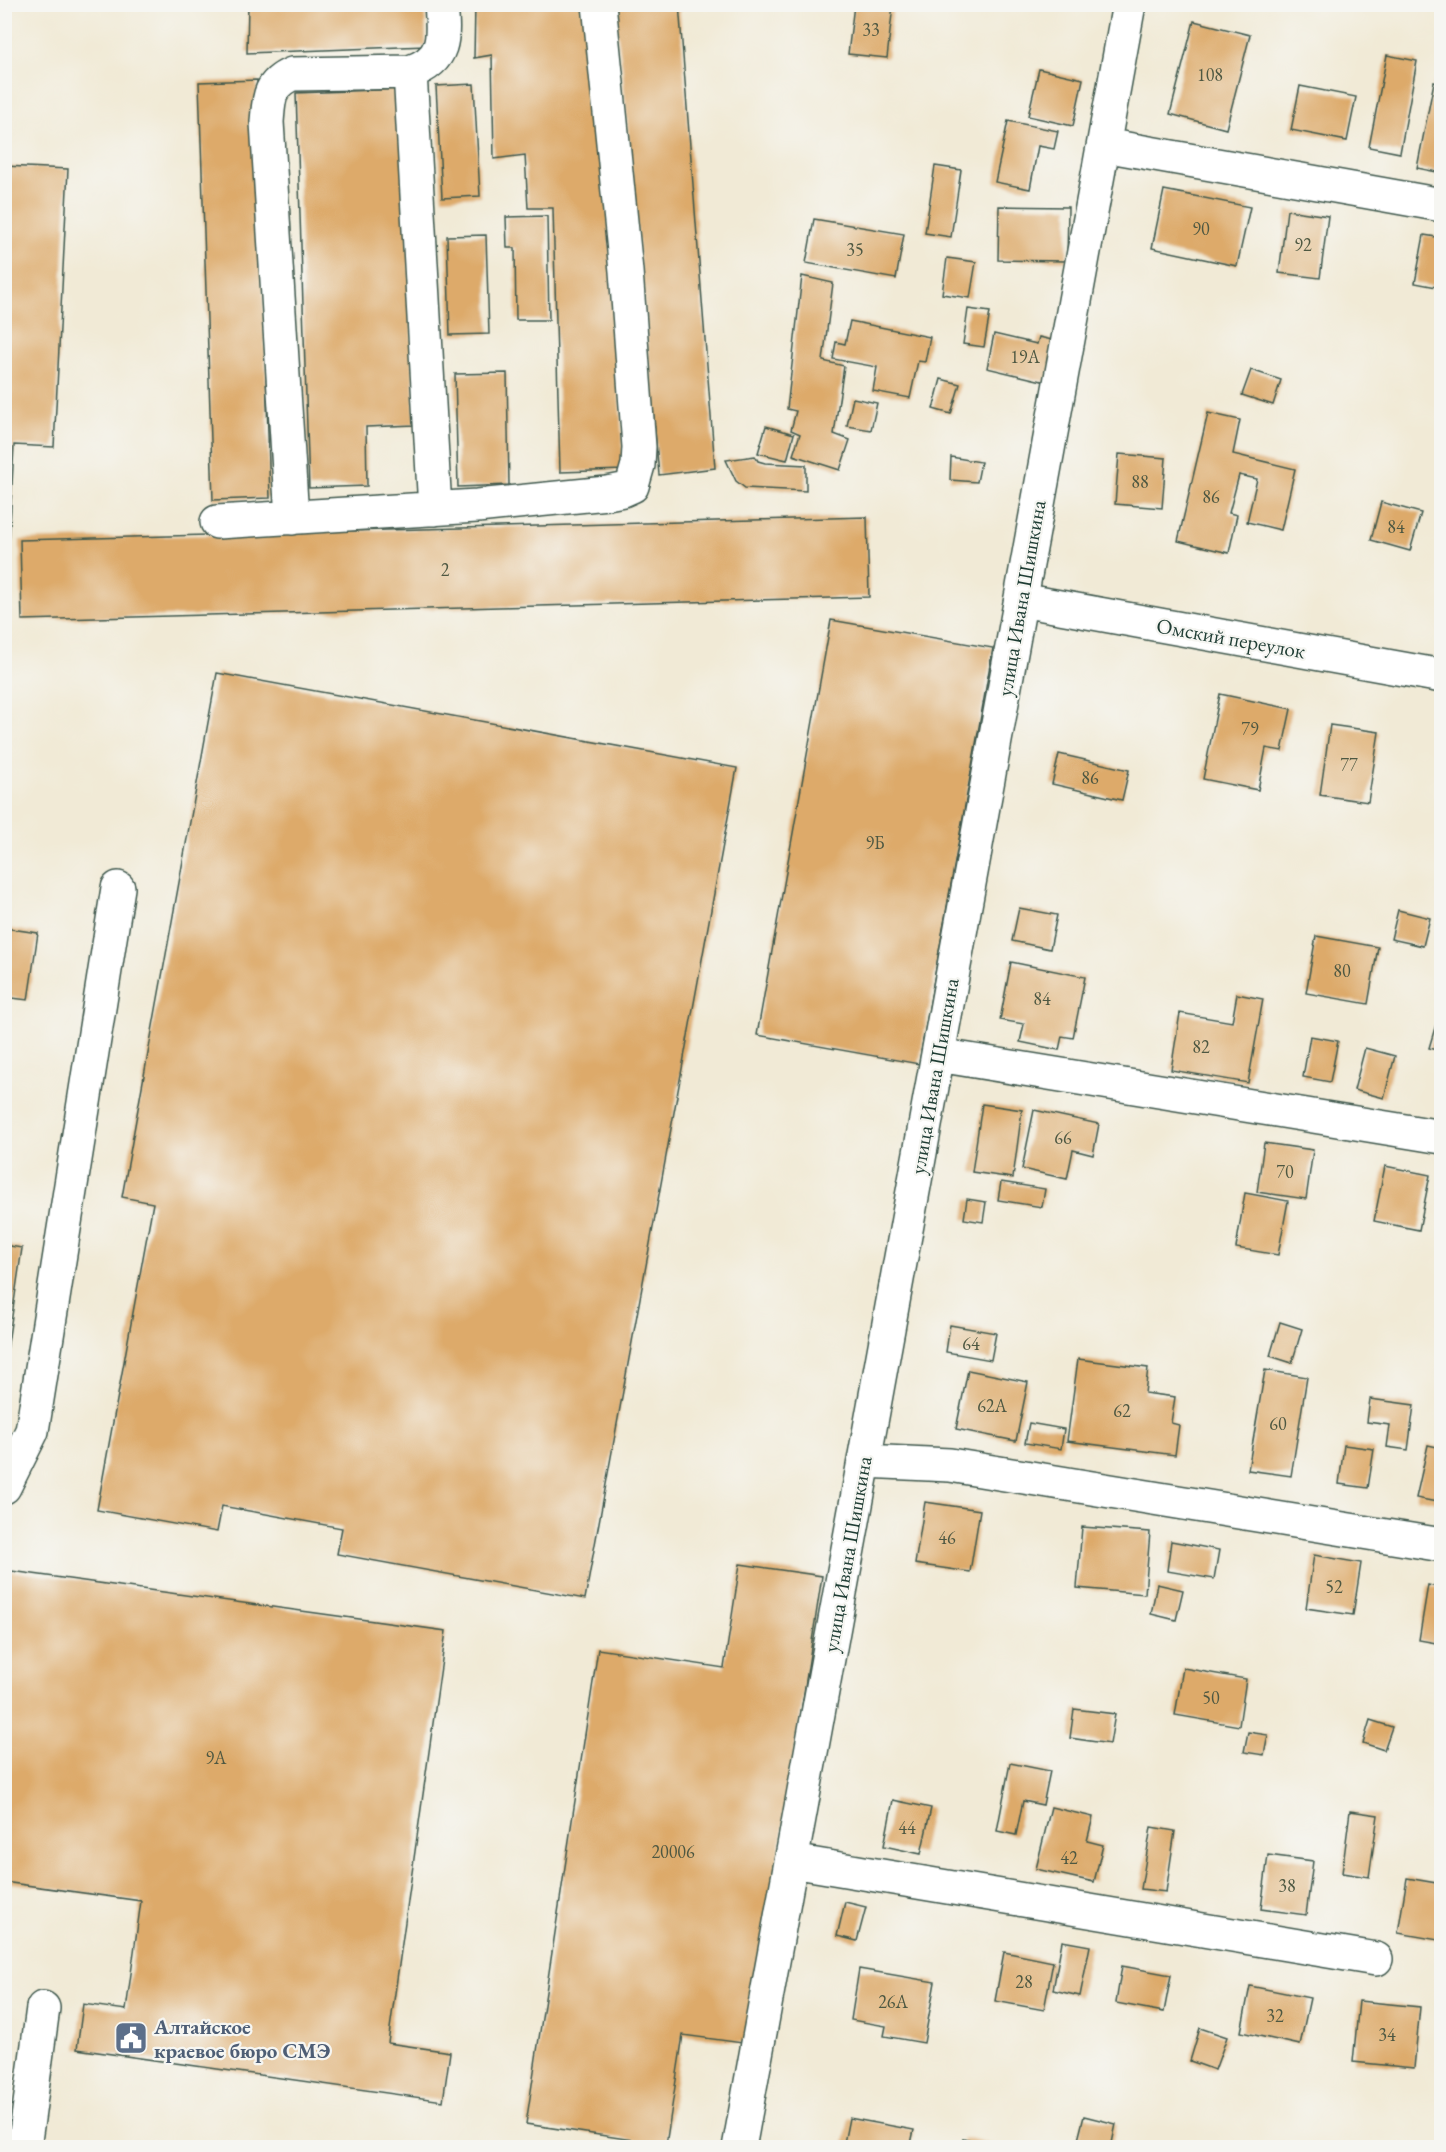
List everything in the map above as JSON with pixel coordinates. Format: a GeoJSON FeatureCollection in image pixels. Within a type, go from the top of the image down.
{"type":"FeatureCollection","features":[{"type":"Feature","properties":{"kind":"street"},"geometry":{"type":"LineString","coordinates":[[291,518],[267,122],[268,99],[273,87],[281,78],[292,74],[410,72],[426,66],[436,57],[441,47],[443,29],[441,4]]}},
{"type":"Feature","properties":{"kind":"street"},"geometry":{"type":"LineString","coordinates":[[217,522],[477,506],[623,490],[632,486],[636,477],[639,447],[626,271],[599,4]]}},
{"type":"Feature","properties":{"kind":"street","name":"улица Ивана Шишкина"},"geometry":{"type":"LineString","coordinates":[[739,2148],[1129,4]]}},
{"type":"Feature","properties":{"kind":"street"},"geometry":{"type":"LineString","coordinates":[[410,72],[435,509]]}},
{"type":"Feature","properties":{"kind":"street"},"geometry":{"type":"LineString","coordinates":[[1104,145],[1442,205]]}},
{"type":"Feature","properties":{"kind":"street","name":"Омский переулок"},"geometry":{"type":"LineString","coordinates":[[1021,600],[1442,676]]}},
{"type":"Feature","properties":{"kind":"street"},"geometry":{"type":"LineString","coordinates":[[4,1487],[32,1431],[118,888]]}},
{"type":"Feature","properties":{"kind":"street"},"geometry":{"type":"LineString","coordinates":[[938,1055],[1442,1137]]}},
{"type":"Feature","properties":{"kind":"street"},"geometry":{"type":"LineString","coordinates":[[864,1461],[950,1465],[1436,1544]]}},
{"type":"Feature","properties":{"kind":"street"},"geometry":{"type":"LineString","coordinates":[[792,1861],[1376,1959]]}},
{"type":"Feature","properties":{"kind":"street"},"geometry":{"type":"LineString","coordinates":[[24,2148],[43,2008]]}},
{"type":"Feature","properties":{"kind":"building"},"geometry":{"type":"Polygon","coordinates":[[[248,4],[425,4],[426,46],[247,53],[248,4]]]}},
{"type":"Feature","properties":{"kind":"building"},"geometry":{"type":"Polygon","coordinates":[[[475,4],[589,4],[610,237],[624,470],[560,472],[553,208],[528,208],[525,155],[494,159],[492,55],[474,58],[475,4]]]}},
{"type":"Feature","properties":{"kind":"building"},"geometry":{"type":"Polygon","coordinates":[[[613,4],[679,4],[715,468],[659,475],[622,66],[613,4]]]}},
{"type":"Feature","properties":{"kind":"building"},"geometry":{"type":"Polygon","coordinates":[[[854,5],[893,5],[887,58],[848,54],[854,5]]]}},
{"type":"Feature","properties":{"kind":"building"},"geometry":{"type":"Polygon","coordinates":[[[1194,21],[1250,35],[1226,129],[1170,114],[1194,21]]]}},
{"type":"Feature","properties":{"kind":"building"},"geometry":{"type":"Polygon","coordinates":[[[1387,55],[1417,61],[1400,153],[1369,147],[1387,55]]]}},
{"type":"Feature","properties":{"kind":"building"},"geometry":{"type":"Polygon","coordinates":[[[1039,69],[1083,79],[1073,126],[1028,116],[1039,69]]]}},
{"type":"Feature","properties":{"kind":"building"},"geometry":{"type":"Polygon","coordinates":[[[257,80],[270,498],[213,500],[199,82],[257,80]]]}},
{"type":"Feature","properties":{"kind":"building"},"geometry":{"type":"Polygon","coordinates":[[[1434,82],[1442,84],[1442,173],[1417,168],[1434,82]]]}},
{"type":"Feature","properties":{"kind":"building"},"geometry":{"type":"Polygon","coordinates":[[[474,84],[480,196],[442,198],[436,86],[474,84]]]}},
{"type":"Feature","properties":{"kind":"building"},"geometry":{"type":"Polygon","coordinates":[[[1300,86],[1356,97],[1347,141],[1291,130],[1300,86]]]}},
{"type":"Feature","properties":{"kind":"building"},"geometry":{"type":"Polygon","coordinates":[[[404,89],[415,425],[366,427],[367,486],[309,488],[296,93],[404,89]]]}},
{"type":"Feature","properties":{"kind":"building"},"geometry":{"type":"Polygon","coordinates":[[[1008,121],[1058,131],[1054,149],[1038,146],[1030,189],[995,182],[1008,121]]]}},
{"type":"Feature","properties":{"kind":"building"},"geometry":{"type":"Polygon","coordinates":[[[4,166],[68,169],[54,447],[14,445],[7,586],[4,585],[4,166]]]}},
{"type":"Feature","properties":{"kind":"building"},"geometry":{"type":"Polygon","coordinates":[[[935,166],[961,170],[951,237],[925,233],[935,166]]]}},
{"type":"Feature","properties":{"kind":"building"},"geometry":{"type":"Polygon","coordinates":[[[1164,190],[1250,207],[1237,266],[1152,248],[1164,190]]]}},
{"type":"Feature","properties":{"kind":"building"},"geometry":{"type":"Polygon","coordinates":[[[999,206],[1068,207],[1067,261],[998,260],[999,206]]]}},
{"type":"Feature","properties":{"kind":"building"},"geometry":{"type":"Polygon","coordinates":[[[1287,210],[1328,216],[1320,278],[1279,273],[1287,210]]]}},
{"type":"Feature","properties":{"kind":"building"},"geometry":{"type":"Polygon","coordinates":[[[547,216],[549,320],[516,320],[515,248],[507,248],[506,217],[547,216]]]}},
{"type":"Feature","properties":{"kind":"building"},"geometry":{"type":"Polygon","coordinates":[[[814,219],[904,234],[896,279],[806,263],[814,219]]]}},
{"type":"Feature","properties":{"kind":"building"},"geometry":{"type":"Polygon","coordinates":[[[486,235],[489,334],[450,335],[447,236],[486,235]]]}},
{"type":"Feature","properties":{"kind":"building"},"geometry":{"type":"Polygon","coordinates":[[[1424,235],[1442,238],[1442,288],[1415,283],[1424,235]]]}},
{"type":"Feature","properties":{"kind":"building"},"geometry":{"type":"Polygon","coordinates":[[[947,258],[976,262],[970,298],[942,294],[947,258]]]}},
{"type":"Feature","properties":{"kind":"building"},"geometry":{"type":"Polygon","coordinates":[[[802,276],[833,283],[823,361],[844,366],[834,434],[850,440],[840,470],[793,455],[800,434],[791,430],[796,411],[787,409],[802,276]]]}},
{"type":"Feature","properties":{"kind":"building"},"geometry":{"type":"Polygon","coordinates":[[[968,309],[990,312],[984,347],[963,344],[968,309]]]}},
{"type":"Feature","properties":{"kind":"building"},"geometry":{"type":"Polygon","coordinates":[[[850,321],[930,337],[925,362],[918,361],[910,398],[873,391],[877,367],[833,359],[836,342],[845,344],[850,321]]]}},
{"type":"Feature","properties":{"kind":"building"},"geometry":{"type":"Polygon","coordinates":[[[994,334],[1037,344],[1039,337],[1065,343],[1055,384],[987,368],[994,334]]]}},
{"type":"Feature","properties":{"kind":"building"},"geometry":{"type":"Polygon","coordinates":[[[1251,370],[1281,380],[1273,405],[1242,395],[1251,370]]]}},
{"type":"Feature","properties":{"kind":"building"},"geometry":{"type":"Polygon","coordinates":[[[507,373],[509,485],[458,487],[455,374],[507,373]]]}},
{"type":"Feature","properties":{"kind":"building"},"geometry":{"type":"Polygon","coordinates":[[[941,379],[960,384],[951,414],[933,409],[941,379]]]}},
{"type":"Feature","properties":{"kind":"building"},"geometry":{"type":"Polygon","coordinates":[[[853,398],[877,403],[871,430],[847,426],[853,398]]]}},
{"type":"Feature","properties":{"kind":"building"},"geometry":{"type":"Polygon","coordinates":[[[1208,413],[1240,420],[1233,454],[1295,469],[1281,530],[1247,522],[1257,479],[1239,475],[1229,513],[1237,515],[1229,553],[1178,541],[1208,413]]]}},
{"type":"Feature","properties":{"kind":"building"},"geometry":{"type":"Polygon","coordinates":[[[766,426],[794,434],[787,460],[758,453],[766,426]]]}},
{"type":"Feature","properties":{"kind":"building"},"geometry":{"type":"Polygon","coordinates":[[[1119,454],[1166,458],[1162,508],[1115,504],[1119,454]]]}},
{"type":"Feature","properties":{"kind":"building"},"geometry":{"type":"Polygon","coordinates":[[[755,456],[758,461],[765,463],[806,465],[806,491],[745,488],[736,481],[726,460],[755,456]]]}},
{"type":"Feature","properties":{"kind":"building"},"geometry":{"type":"Polygon","coordinates":[[[951,457],[981,462],[977,482],[950,480],[951,457]]]}},
{"type":"Feature","properties":{"kind":"building"},"geometry":{"type":"Polygon","coordinates":[[[1381,502],[1421,513],[1410,551],[1371,540],[1381,502]]]}},
{"type":"Feature","properties":{"kind":"building"},"geometry":{"type":"Polygon","coordinates":[[[867,517],[869,597],[22,620],[20,540],[867,517]]]}},
{"type":"Feature","properties":{"kind":"building"},"geometry":{"type":"Polygon","coordinates":[[[831,620],[993,648],[919,1064],[757,1035],[831,620]]]}},
{"type":"Feature","properties":{"kind":"building"},"geometry":{"type":"Polygon","coordinates":[[[217,673],[737,768],[585,1599],[337,1554],[342,1528],[222,1506],[217,1532],[97,1510],[153,1203],[122,1197],[217,673]]]}},
{"type":"Feature","properties":{"kind":"building"},"geometry":{"type":"Polygon","coordinates":[[[1220,694],[1291,709],[1282,751],[1266,748],[1258,790],[1203,779],[1220,694]]]}},
{"type":"Feature","properties":{"kind":"building"},"geometry":{"type":"Polygon","coordinates":[[[1330,725],[1379,732],[1368,802],[1320,795],[1330,725]]]}},
{"type":"Feature","properties":{"kind":"building"},"geometry":{"type":"Polygon","coordinates":[[[1059,754],[1129,770],[1122,800],[1052,784],[1059,754]]]}},
{"type":"Feature","properties":{"kind":"building"},"geometry":{"type":"Polygon","coordinates":[[[1019,908],[1057,915],[1050,949],[1012,941],[1019,908]]]}},
{"type":"Feature","properties":{"kind":"building"},"geometry":{"type":"Polygon","coordinates":[[[1398,910],[1430,918],[1423,946],[1391,939],[1398,910]]]}},
{"type":"Feature","properties":{"kind":"building"},"geometry":{"type":"Polygon","coordinates":[[[4,928],[38,933],[28,1000],[4,997],[4,928]]]}},
{"type":"Feature","properties":{"kind":"building"},"geometry":{"type":"Polygon","coordinates":[[[1316,936],[1378,947],[1368,1004],[1306,993],[1316,936]]]}},
{"type":"Feature","properties":{"kind":"building"},"geometry":{"type":"Polygon","coordinates":[[[1011,962],[1085,977],[1073,1038],[1062,1036],[1059,1050],[1020,1042],[1024,1024],[1000,1020],[1011,962]]]}},
{"type":"Feature","properties":{"kind":"building"},"geometry":{"type":"Polygon","coordinates":[[[1237,994],[1263,999],[1248,1083],[1171,1070],[1180,1013],[1232,1022],[1237,994]]]}},
{"type":"Feature","properties":{"kind":"building"},"geometry":{"type":"Polygon","coordinates":[[[1442,1004],[1442,1051],[1429,1048],[1442,1004]]]}},
{"type":"Feature","properties":{"kind":"building"},"geometry":{"type":"Polygon","coordinates":[[[1310,1036],[1338,1041],[1330,1082],[1303,1077],[1310,1036]]]}},
{"type":"Feature","properties":{"kind":"building"},"geometry":{"type":"Polygon","coordinates":[[[1365,1048],[1395,1056],[1384,1098],[1354,1090],[1365,1048]]]}},
{"type":"Feature","properties":{"kind":"building"},"geometry":{"type":"Polygon","coordinates":[[[982,1104],[1022,1110],[1013,1178],[972,1172],[982,1104]]]}},
{"type":"Feature","properties":{"kind":"building"},"geometry":{"type":"Polygon","coordinates":[[[1034,1110],[1099,1124],[1093,1155],[1073,1150],[1067,1179],[1022,1169],[1034,1110]]]}},
{"type":"Feature","properties":{"kind":"building"},"geometry":{"type":"Polygon","coordinates":[[[1264,1143],[1313,1150],[1306,1199],[1257,1192],[1264,1143]]]}},
{"type":"Feature","properties":{"kind":"building"},"geometry":{"type":"Polygon","coordinates":[[[1385,1166],[1430,1175],[1419,1230],[1374,1221],[1385,1166]]]}},
{"type":"Feature","properties":{"kind":"building"},"geometry":{"type":"Polygon","coordinates":[[[1001,1182],[1045,1189],[1042,1207],[998,1200],[1001,1182]]]}},
{"type":"Feature","properties":{"kind":"building"},"geometry":{"type":"Polygon","coordinates":[[[1245,1193],[1288,1201],[1278,1255],[1236,1248],[1245,1193]]]}},
{"type":"Feature","properties":{"kind":"building"},"geometry":{"type":"Polygon","coordinates":[[[967,1199],[986,1202],[983,1222],[964,1219],[967,1199]]]}},
{"type":"Feature","properties":{"kind":"building"},"geometry":{"type":"Polygon","coordinates":[[[4,1245],[22,1248],[6,1357],[4,1357],[4,1245]]]}},
{"type":"Feature","properties":{"kind":"building"},"geometry":{"type":"Polygon","coordinates":[[[1280,1322],[1302,1329],[1292,1363],[1270,1356],[1280,1322]]]}},
{"type":"Feature","properties":{"kind":"building"},"geometry":{"type":"Polygon","coordinates":[[[950,1325],[996,1333],[991,1360],[946,1352],[950,1325]]]}},
{"type":"Feature","properties":{"kind":"building"},"geometry":{"type":"Polygon","coordinates":[[[1078,1359],[1148,1368],[1145,1393],[1175,1397],[1171,1423],[1179,1425],[1175,1455],[1067,1441],[1078,1359]]]}},
{"type":"Feature","properties":{"kind":"building"},"geometry":{"type":"Polygon","coordinates":[[[968,1370],[1028,1382],[1016,1441],[956,1429],[968,1370]]]}},
{"type":"Feature","properties":{"kind":"building"},"geometry":{"type":"Polygon","coordinates":[[[1265,1370],[1307,1377],[1291,1476],[1248,1470],[1265,1370]]]}},
{"type":"Feature","properties":{"kind":"building"},"geometry":{"type":"Polygon","coordinates":[[[1370,1399],[1414,1405],[1408,1450],[1387,1447],[1390,1425],[1367,1422],[1370,1399]]]}},
{"type":"Feature","properties":{"kind":"building"},"geometry":{"type":"Polygon","coordinates":[[[1029,1423],[1064,1429],[1061,1449],[1025,1443],[1029,1423]]]}},
{"type":"Feature","properties":{"kind":"building"},"geometry":{"type":"Polygon","coordinates":[[[1344,1445],[1374,1449],[1368,1488],[1339,1484],[1344,1445]]]}},
{"type":"Feature","properties":{"kind":"building"},"geometry":{"type":"Polygon","coordinates":[[[1428,1445],[1442,1448],[1442,1503],[1416,1498],[1428,1445]]]}},
{"type":"Feature","properties":{"kind":"building"},"geometry":{"type":"Polygon","coordinates":[[[925,1502],[980,1510],[970,1572],[915,1564],[925,1502]]]}},
{"type":"Feature","properties":{"kind":"building"},"geometry":{"type":"Polygon","coordinates":[[[1082,1527],[1150,1532],[1145,1594],[1077,1588],[1082,1527]]]}},
{"type":"Feature","properties":{"kind":"building"},"geometry":{"type":"Polygon","coordinates":[[[1171,1541],[1219,1550],[1214,1579],[1167,1571],[1171,1541]]]}},
{"type":"Feature","properties":{"kind":"building"},"geometry":{"type":"Polygon","coordinates":[[[1314,1555],[1361,1563],[1353,1615],[1306,1608],[1314,1555]]]}},
{"type":"Feature","properties":{"kind":"building"},"geometry":{"type":"Polygon","coordinates":[[[740,1564],[822,1576],[750,2044],[683,2035],[666,2145],[526,2124],[598,1649],[724,1668],[740,1564]]]}},
{"type":"Feature","properties":{"kind":"building"},"geometry":{"type":"Polygon","coordinates":[[[4,1570],[446,1631],[388,2043],[450,2052],[443,2101],[77,2049],[83,2004],[126,2010],[141,1901],[4,1882],[4,1570]]]}},
{"type":"Feature","properties":{"kind":"building"},"geometry":{"type":"Polygon","coordinates":[[[1157,1584],[1183,1590],[1176,1620],[1151,1614],[1157,1584]]]}},
{"type":"Feature","properties":{"kind":"building"},"geometry":{"type":"Polygon","coordinates":[[[1428,1585],[1442,1588],[1442,1644],[1419,1640],[1428,1585]]]}},
{"type":"Feature","properties":{"kind":"building"},"geometry":{"type":"Polygon","coordinates":[[[1183,1668],[1246,1679],[1239,1726],[1175,1715],[1183,1668]]]}},
{"type":"Feature","properties":{"kind":"building"},"geometry":{"type":"Polygon","coordinates":[[[1074,1709],[1115,1714],[1110,1744],[1070,1738],[1074,1709]]]}},
{"type":"Feature","properties":{"kind":"building"},"geometry":{"type":"Polygon","coordinates":[[[1370,1720],[1392,1727],[1384,1750],[1363,1743],[1370,1720]]]}},
{"type":"Feature","properties":{"kind":"building"},"geometry":{"type":"Polygon","coordinates":[[[1248,1732],[1268,1735],[1264,1755],[1244,1752],[1248,1732]]]}},
{"type":"Feature","properties":{"kind":"building"},"geometry":{"type":"Polygon","coordinates":[[[1010,1763],[1050,1771],[1043,1805],[1023,1801],[1016,1835],[997,1831],[1010,1763]]]}},
{"type":"Feature","properties":{"kind":"building"},"geometry":{"type":"Polygon","coordinates":[[[893,1800],[931,1808],[921,1854],[884,1846],[893,1800]]]}},
{"type":"Feature","properties":{"kind":"building"},"geometry":{"type":"Polygon","coordinates":[[[1051,1807],[1093,1817],[1087,1841],[1103,1845],[1094,1882],[1036,1869],[1051,1807]]]}},
{"type":"Feature","properties":{"kind":"building"},"geometry":{"type":"Polygon","coordinates":[[[1350,1811],[1378,1815],[1369,1877],[1342,1873],[1350,1811]]]}},
{"type":"Feature","properties":{"kind":"building"},"geometry":{"type":"Polygon","coordinates":[[[1151,1827],[1175,1831],[1166,1892],[1141,1889],[1151,1827]]]}},
{"type":"Feature","properties":{"kind":"building"},"geometry":{"type":"Polygon","coordinates":[[[1268,1855],[1313,1861],[1306,1915],[1261,1909],[1268,1855]]]}},
{"type":"Feature","properties":{"kind":"building"},"geometry":{"type":"Polygon","coordinates":[[[1407,1878],[1442,1884],[1442,1921],[1438,1940],[1398,1933],[1407,1878]]]}},
{"type":"Feature","properties":{"kind":"building"},"geometry":{"type":"Polygon","coordinates":[[[845,1902],[866,1907],[857,1941],[837,1936],[845,1902]]]}},
{"type":"Feature","properties":{"kind":"building"},"geometry":{"type":"Polygon","coordinates":[[[1062,1941],[1090,1946],[1080,1996],[1053,1990],[1062,1941]]]}},
{"type":"Feature","properties":{"kind":"building"},"geometry":{"type":"Polygon","coordinates":[[[1004,1952],[1053,1962],[1044,2010],[995,2001],[1004,1952]]]}},
{"type":"Feature","properties":{"kind":"building"},"geometry":{"type":"Polygon","coordinates":[[[1122,1966],[1171,1975],[1164,2012],[1116,2003],[1122,1966]]]}},
{"type":"Feature","properties":{"kind":"building"},"geometry":{"type":"Polygon","coordinates":[[[859,1969],[935,1982],[924,2043],[884,2036],[886,2026],[851,2020],[859,1969]]]}},
{"type":"Feature","properties":{"kind":"building"},"geometry":{"type":"Polygon","coordinates":[[[1250,1986],[1310,1998],[1300,2045],[1241,2032],[1250,1986]]]}},
{"type":"Feature","properties":{"kind":"building"},"geometry":{"type":"Polygon","coordinates":[[[1359,2001],[1420,2007],[1414,2068],[1353,2062],[1359,2001]]]}},
{"type":"Feature","properties":{"kind":"building"},"geometry":{"type":"Polygon","coordinates":[[[1200,2028],[1227,2037],[1215,2070],[1190,2061],[1200,2028]]]}},
{"type":"Feature","properties":{"kind":"building"},"geometry":{"type":"Polygon","coordinates":[[[1084,2116],[1116,2124],[1111,2148],[1090,2148],[1077,2144],[1084,2116]]]}},
{"type":"Feature","properties":{"kind":"building"},"geometry":{"type":"Polygon","coordinates":[[[849,2118],[914,2130],[910,2148],[843,2148],[849,2118]]]}},
{"type":"Feature","properties":{"kind":"building"},"geometry":{"type":"Polygon","coordinates":[[[963,2138],[1003,2147],[1003,2148],[961,2148],[963,2138]]]}},
{"type":"Feature","properties":{"kind":"place","name":"Алтайское краевое бюро СМЭ"},"geometry":{"type":"Point","coordinates":[131,2038]}}]}
